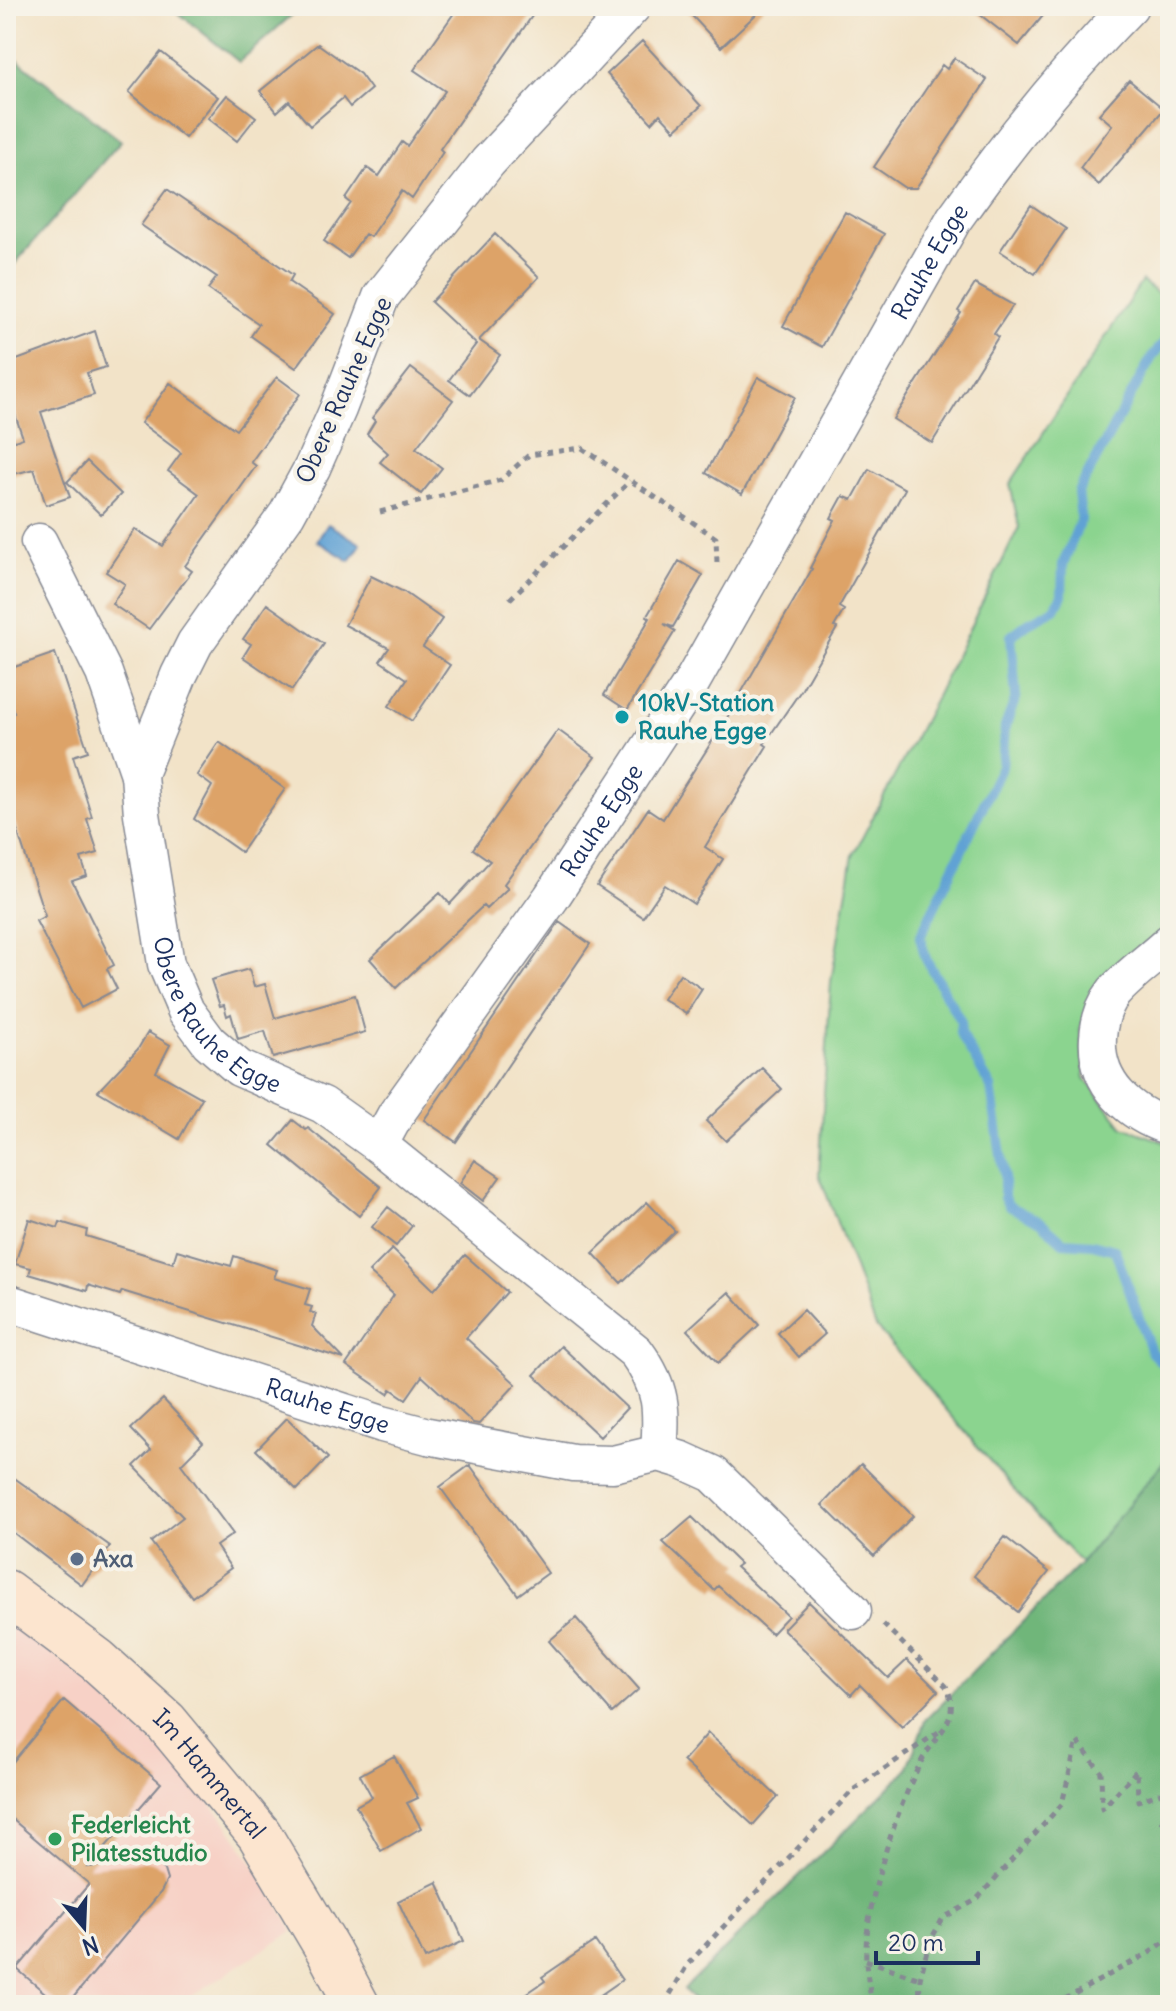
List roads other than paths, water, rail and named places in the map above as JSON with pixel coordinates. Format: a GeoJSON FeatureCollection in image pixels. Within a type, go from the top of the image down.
{"type":"FeatureCollection","features":[{"type":"Feature","properties":{"kind":"main road","name":"Im Hammertal"},"geometry":{"type":"LineString","coordinates":[[6,1592],[97,1660],[166,1722],[259,1834],[357,2005]]}},
{"type":"Feature","properties":{"kind":"street","name":"Obere Rauhe Egge"},"geometry":{"type":"LineString","coordinates":[[139,774],[195,643],[287,514],[312,468],[381,297],[488,162],[633,6]]}},
{"type":"Feature","properties":{"kind":"street","name":"Rauhe Egge"},"geometry":{"type":"LineString","coordinates":[[379,1145],[396,1114],[551,898],[689,687],[954,219],[1002,151],[1054,88],[1130,6]]}},
{"type":"Feature","properties":{"kind":"street","name":"Obere Rauhe Egge"},"geometry":{"type":"LineString","coordinates":[[39,542],[104,673],[139,774],[142,814],[166,964],[186,1011],[209,1042],[239,1068],[323,1105],[379,1145]]}},
{"type":"Feature","properties":{"kind":"street"},"geometry":{"type":"LineString","coordinates":[[1170,942],[1114,993],[1101,1013],[1097,1052],[1114,1093],[1133,1111],[1170,1127]]}},
{"type":"Feature","properties":{"kind":"street"},"geometry":{"type":"LineString","coordinates":[[379,1145],[636,1352],[652,1374],[660,1402],[659,1453],[713,1474],[853,1611]]}},
{"type":"Feature","properties":{"kind":"street","name":"Rauhe Egge"},"geometry":{"type":"LineString","coordinates":[[6,1302],[382,1424],[428,1436],[573,1463],[613,1464],[659,1453]]}},
{"type":"Feature","properties":{"kind":"water"},"geometry":{"type":"Polygon","coordinates":[[[328,524],[361,544],[350,561],[317,541],[328,524]]]}},
{"type":"Feature","properties":{"kind":"waterway"},"geometry":{"type":"LineString","coordinates":[[1170,336],[1152,357],[1078,492],[1081,519],[1063,564],[1062,595],[1055,609],[1011,636],[1016,697],[1005,727],[1002,766],[920,937],[926,959],[961,1022],[960,1033],[991,1087],[1004,1176],[1004,1198],[1009,1206],[1041,1222],[1063,1242],[1092,1244],[1115,1250],[1151,1352],[1170,1371]]}},
{"type":"Feature","properties":{"kind":"place","name":"10kV-Station Rauhe Egge"},"geometry":{"type":"Point","coordinates":[622,717]}},
{"type":"Feature","properties":{"kind":"place","name":"Axa"},"geometry":{"type":"Point","coordinates":[77,1559]}},
{"type":"Feature","properties":{"kind":"place","name":"Federleicht Pilatesstudio"},"geometry":{"type":"Point","coordinates":[55,1839]}}]}
